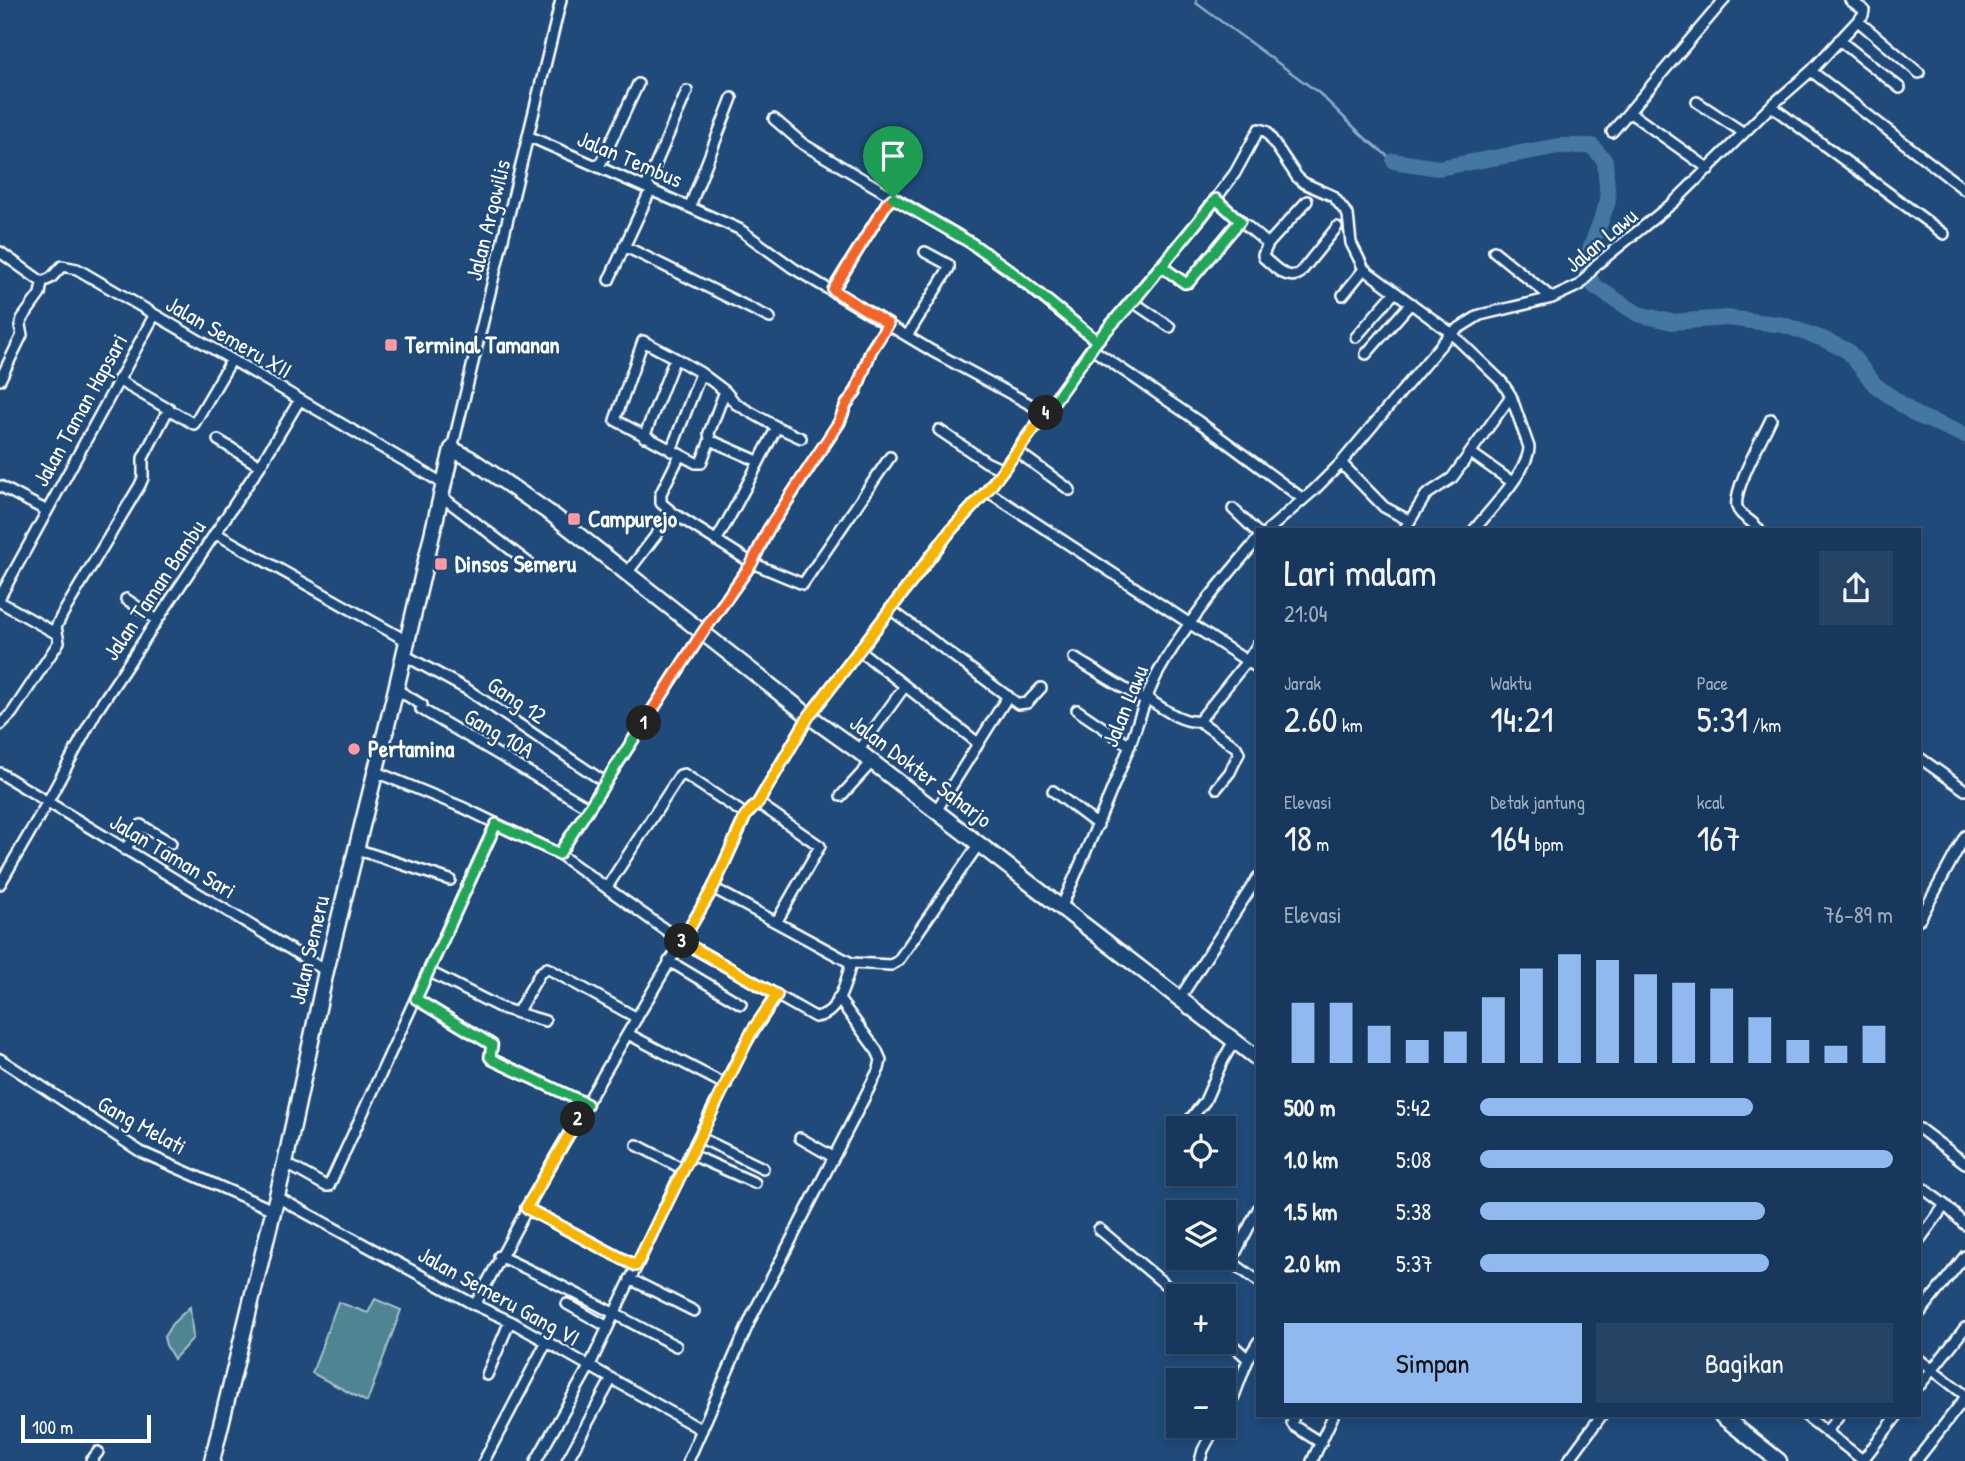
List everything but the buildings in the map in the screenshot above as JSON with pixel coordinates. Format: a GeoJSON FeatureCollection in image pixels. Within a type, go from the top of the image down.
{"type":"FeatureCollection","features":[{"type":"Feature","properties":{"kind":"highway","name":"Jalan Semeru"},"geometry":{"type":"LineString","coordinates":[[212,1461],[285,1163],[326,971],[396,690],[452,449]]}},
{"type":"Feature","properties":{"kind":"highway","name":"Jalan Dokter Saharjo"},"geometry":{"type":"LineString","coordinates":[[452,449],[554,516],[809,716],[1256,1058]]}},
{"type":"Feature","properties":{"kind":"highway"},"geometry":{"type":"LineString","coordinates":[[1727,1417],[1779,1461]]}},
{"type":"Feature","properties":{"kind":"street","name":"Jalan Argowilis"},"geometry":{"type":"LineString","coordinates":[[452,449],[561,0]]}},
{"type":"Feature","properties":{"kind":"street"},"geometry":{"type":"LineString","coordinates":[[1612,132],[1724,0]]}},
{"type":"Feature","properties":{"kind":"street"},"geometry":{"type":"LineString","coordinates":[[1850,0],[1864,10],[1857,21],[1919,73]]}},
{"type":"Feature","properties":{"kind":"street","name":"Jalan Lawu"},"geometry":{"type":"LineString","coordinates":[[1270,528],[1341,463],[1451,333],[1480,315],[1552,298],[1580,285],[1596,265],[1660,216],[1771,106],[1811,71],[1857,21]]}},
{"type":"Feature","properties":{"kind":"street"},"geometry":{"type":"LineString","coordinates":[[1839,40],[1899,88]]}},
{"type":"Feature","properties":{"kind":"street"},"geometry":{"type":"LineString","coordinates":[[1811,71],[1965,190]]}},
{"type":"Feature","properties":{"kind":"street"},"geometry":{"type":"LineString","coordinates":[[599,167],[638,84]]}},
{"type":"Feature","properties":{"kind":"street"},"geometry":{"type":"LineString","coordinates":[[609,279],[687,91]]}},
{"type":"Feature","properties":{"kind":"street"},"geometry":{"type":"LineString","coordinates":[[690,206],[732,98]]}},
{"type":"Feature","properties":{"kind":"street"},"geometry":{"type":"LineString","coordinates":[[1697,102],[1744,133]]}},
{"type":"Feature","properties":{"kind":"street"},"geometry":{"type":"LineString","coordinates":[[1771,106],[1944,234]]}},
{"type":"Feature","properties":{"kind":"street"},"geometry":{"type":"LineString","coordinates":[[1629,112],[1709,169]]}},
{"type":"Feature","properties":{"kind":"street"},"geometry":{"type":"LineString","coordinates":[[774,119],[803,144],[971,243],[1007,268],[1095,345],[1303,499]]}},
{"type":"Feature","properties":{"kind":"street"},"geometry":{"type":"LineString","coordinates":[[475,1305],[526,1208],[713,888],[746,815],[758,803],[809,716],[951,530],[1018,452],[1095,345],[1216,199],[1235,173],[1259,128],[1263,129],[1304,183],[1328,192],[1348,215],[1351,243],[1364,269],[1451,333],[1502,382],[1511,396],[1529,447],[1525,461],[1512,482],[1476,528]]}},
{"type":"Feature","properties":{"kind":"street","name":"Jalan Tembus"},"geometry":{"type":"LineString","coordinates":[[528,136],[739,229],[793,268],[907,336],[1046,413]]}},
{"type":"Feature","properties":{"kind":"street"},"geometry":{"type":"LineString","coordinates":[[833,290],[887,203],[893,198]]}},
{"type":"Feature","properties":{"kind":"street"},"geometry":{"type":"LineString","coordinates":[[1216,199],[1268,244]]}},
{"type":"Feature","properties":{"kind":"street"},"geometry":{"type":"LineString","coordinates":[[1307,201],[1268,244],[1264,258],[1294,277],[1336,227]]}},
{"type":"Feature","properties":{"kind":"street"},"geometry":{"type":"LineString","coordinates":[[1161,266],[1185,283],[1189,282],[1240,221]]}},
{"type":"Feature","properties":{"kind":"street"},"geometry":{"type":"LineString","coordinates":[[624,247],[770,318]]}},
{"type":"Feature","properties":{"kind":"street"},"geometry":{"type":"LineString","coordinates":[[1494,251],[1552,298]]}},
{"type":"Feature","properties":{"kind":"street"},"geometry":{"type":"LineString","coordinates":[[0,252],[42,282],[40,294],[22,319],[22,335],[0,380]]}},
{"type":"Feature","properties":{"kind":"street"},"geometry":{"type":"LineString","coordinates":[[907,336],[949,268],[925,252]]}},
{"type":"Feature","properties":{"kind":"street","name":"Jalan Semeru XII"},"geometry":{"type":"LineString","coordinates":[[42,282],[51,278],[62,266],[69,266],[299,401],[442,490],[530,564]]}},
{"type":"Feature","properties":{"kind":"street"},"geometry":{"type":"LineString","coordinates":[[1343,295],[1364,269]]}},
{"type":"Feature","properties":{"kind":"street"},"geometry":{"type":"LineString","coordinates":[[1356,337],[1395,292]]}},
{"type":"Feature","properties":{"kind":"street"},"geometry":{"type":"LineString","coordinates":[[1133,302],[1170,327]]}},
{"type":"Feature","properties":{"kind":"street"},"geometry":{"type":"LineString","coordinates":[[1366,354],[1411,303]]}},
{"type":"Feature","properties":{"kind":"street","name":"Jalan Taman Hapsari"},"geometry":{"type":"LineString","coordinates":[[0,599],[153,316]]}},
{"type":"Feature","properties":{"kind":"street"},"geometry":{"type":"LineString","coordinates":[[559,854],[703,632],[752,563],[768,530],[839,422],[856,391],[871,351],[888,324]]}},
{"type":"Feature","properties":{"kind":"street"},"geometry":{"type":"LineString","coordinates":[[725,391],[701,463],[675,453],[615,420],[643,341],[701,373],[725,391],[740,407],[802,438]]}},
{"type":"Feature","properties":{"kind":"street"},"geometry":{"type":"LineString","coordinates":[[644,437],[676,358]]}},
{"type":"Feature","properties":{"kind":"street"},"geometry":{"type":"LineString","coordinates":[[118,380],[194,424],[231,361]]}},
{"type":"Feature","properties":{"kind":"street"},"geometry":{"type":"LineString","coordinates":[[701,373],[661,493],[661,503],[752,563],[800,584],[806,583],[890,457]]}},
{"type":"Feature","properties":{"kind":"street"},"geometry":{"type":"LineString","coordinates":[[1405,528],[1426,495],[1452,478],[1511,396]]}},
{"type":"Feature","properties":{"kind":"street","name":"Jalan Taman Bambu"},"geometry":{"type":"LineString","coordinates":[[0,884],[96,712],[260,466],[299,401]]}},
{"type":"Feature","properties":{"kind":"street"},"geometry":{"type":"LineString","coordinates":[[0,725],[12,713],[59,642],[57,627],[81,581],[140,485],[143,478],[143,458],[169,408]]}},
{"type":"Feature","properties":{"kind":"street"},"geometry":{"type":"LineString","coordinates":[[1758,528],[1754,521],[1743,516],[1737,508],[1737,497],[1750,462],[1772,419]]}},
{"type":"Feature","properties":{"kind":"street"},"geometry":{"type":"LineString","coordinates":[[716,541],[742,498],[777,427]]}},
{"type":"Feature","properties":{"kind":"street"},"geometry":{"type":"LineString","coordinates":[[940,430],[986,462],[1003,470]]}},
{"type":"Feature","properties":{"kind":"street"},"geometry":{"type":"LineString","coordinates":[[218,440],[260,466]]}},
{"type":"Feature","properties":{"kind":"street"},"geometry":{"type":"LineString","coordinates":[[710,440],[758,461]]}},
{"type":"Feature","properties":{"kind":"street"},"geometry":{"type":"LineString","coordinates":[[1018,452],[1070,490]]}},
{"type":"Feature","properties":{"kind":"street"},"geometry":{"type":"LineString","coordinates":[[1471,453],[1512,482]]}},
{"type":"Feature","properties":{"kind":"street"},"geometry":{"type":"LineString","coordinates":[[1341,463],[1384,507],[1410,521]]}},
{"type":"Feature","properties":{"kind":"street"},"geometry":{"type":"LineString","coordinates":[[0,486],[47,511]]}},
{"type":"Feature","properties":{"kind":"street"},"geometry":{"type":"LineString","coordinates":[[987,491],[1256,667]]}},
{"type":"Feature","properties":{"kind":"street"},"geometry":{"type":"LineString","coordinates":[[1233,509],[1256,531]]}},
{"type":"Feature","properties":{"kind":"street"},"geometry":{"type":"LineString","coordinates":[[627,573],[673,513]]}},
{"type":"Feature","properties":{"kind":"street","name":"Gang 12"},"geometry":{"type":"LineString","coordinates":[[215,533],[406,648],[606,783]]}},
{"type":"Feature","properties":{"kind":"street","name":"Jalan Lawu"},"geometry":{"type":"LineString","coordinates":[[1061,908],[1130,746],[1145,700],[1164,663],[1190,624],[1256,542]]}},
{"type":"Feature","properties":{"kind":"street"},"geometry":{"type":"LineString","coordinates":[[126,598],[157,620]]}},
{"type":"Feature","properties":{"kind":"street"},"geometry":{"type":"LineString","coordinates":[[0,599],[57,634]]}},
{"type":"Feature","properties":{"kind":"street"},"geometry":{"type":"LineString","coordinates":[[890,609],[1018,704],[1024,705],[1041,688]]}},
{"type":"Feature","properties":{"kind":"street"},"geometry":{"type":"LineString","coordinates":[[1199,721],[1256,647]]}},
{"type":"Feature","properties":{"kind":"street"},"geometry":{"type":"LineString","coordinates":[[859,650],[978,743]]}},
{"type":"Feature","properties":{"kind":"street"},"geometry":{"type":"LineString","coordinates":[[1074,658],[1145,700],[1184,719],[1199,721],[1236,747],[1239,752],[1230,772],[1217,788]]}},
{"type":"Feature","properties":{"kind":"street"},"geometry":{"type":"LineString","coordinates":[[858,751],[905,686]]}},
{"type":"Feature","properties":{"kind":"street","name":"Gang 10A"},"geometry":{"type":"LineString","coordinates":[[396,690],[422,705],[421,709],[589,808]]}},
{"type":"Feature","properties":{"kind":"street"},"geometry":{"type":"LineString","coordinates":[[936,811],[1008,696]]}},
{"type":"Feature","properties":{"kind":"street"},"geometry":{"type":"LineString","coordinates":[[1077,710],[1130,746]]}},
{"type":"Feature","properties":{"kind":"street"},"geometry":{"type":"LineString","coordinates":[[1921,759],[1965,790]]}},
{"type":"Feature","properties":{"kind":"street"},"geometry":{"type":"LineString","coordinates":[[841,796],[872,762]]}},
{"type":"Feature","properties":{"kind":"street"},"geometry":{"type":"LineString","coordinates":[[376,772],[464,808],[559,854],[681,942],[815,1017],[823,1016],[838,998],[851,963]]}},
{"type":"Feature","properties":{"kind":"street","name":"Jalan Taman Sari"},"geometry":{"type":"LineString","coordinates":[[0,773],[326,971]]}},
{"type":"Feature","properties":{"kind":"street"},"geometry":{"type":"LineString","coordinates":[[607,887],[680,775],[684,774],[746,815]]}},
{"type":"Feature","properties":{"kind":"street"},"geometry":{"type":"LineString","coordinates":[[1053,791],[1098,825]]}},
{"type":"Feature","properties":{"kind":"street"},"geometry":{"type":"LineString","coordinates":[[758,803],[820,846],[777,921]]}},
{"type":"Feature","properties":{"kind":"street"},"geometry":{"type":"LineString","coordinates":[[285,1163],[329,1186],[496,824]]}},
{"type":"Feature","properties":{"kind":"street"},"geometry":{"type":"LineString","coordinates":[[125,850],[141,825],[172,843]]}},
{"type":"Feature","properties":{"kind":"street"},"geometry":{"type":"LineString","coordinates":[[1921,917],[1965,836]]}},
{"type":"Feature","properties":{"kind":"street"},"geometry":{"type":"LineString","coordinates":[[713,888],[851,963],[895,964],[979,844]]}},
{"type":"Feature","properties":{"kind":"street"},"geometry":{"type":"LineString","coordinates":[[356,849],[450,880]]}},
{"type":"Feature","properties":{"kind":"street"},"geometry":{"type":"LineString","coordinates":[[1180,998],[1256,880]]}},
{"type":"Feature","properties":{"kind":"street"},"geometry":{"type":"LineString","coordinates":[[670,961],[741,1003]]}},
{"type":"Feature","properties":{"kind":"street"},"geometry":{"type":"LineString","coordinates":[[517,1013],[540,973],[547,968],[637,1018]]}},
{"type":"Feature","properties":{"kind":"street"},"geometry":{"type":"LineString","coordinates":[[428,971],[501,1008],[545,1021]]}},
{"type":"Feature","properties":{"kind":"street"},"geometry":{"type":"LineString","coordinates":[[536,1461],[589,1367],[752,1031],[777,995]]}},
{"type":"Feature","properties":{"kind":"street"},"geometry":{"type":"LineString","coordinates":[[688,1461],[751,1316],[879,1069],[881,1060],[838,998]]}},
{"type":"Feature","properties":{"kind":"street"},"geometry":{"type":"LineString","coordinates":[[416,999],[492,1045],[490,1057],[493,1060],[587,1104]]}},
{"type":"Feature","properties":{"kind":"street"},"geometry":{"type":"LineString","coordinates":[[628,1034],[726,1085]]}},
{"type":"Feature","properties":{"kind":"street"},"geometry":{"type":"LineString","coordinates":[[1193,1116],[1205,1101],[1234,1041]]}},
{"type":"Feature","properties":{"kind":"street","name":"Gang Melati"},"geometry":{"type":"LineString","coordinates":[[0,1059],[141,1152],[275,1203]]}},
{"type":"Feature","properties":{"kind":"street"},"geometry":{"type":"LineString","coordinates":[[1921,1130],[1965,1163]]}},
{"type":"Feature","properties":{"kind":"street"},"geometry":{"type":"LineString","coordinates":[[699,1138],[763,1168]]}},
{"type":"Feature","properties":{"kind":"street"},"geometry":{"type":"LineString","coordinates":[[800,1138],[833,1157]]}},
{"type":"Feature","properties":{"kind":"street"},"geometry":{"type":"LineString","coordinates":[[637,1145],[683,1169]]}},
{"type":"Feature","properties":{"kind":"street"},"geometry":{"type":"LineString","coordinates":[[690,1154],[755,1183]]}},
{"type":"Feature","properties":{"kind":"street"},"geometry":{"type":"LineString","coordinates":[[1921,1187],[1965,1225]]}},
{"type":"Feature","properties":{"kind":"street","name":"Jalan Semeru Gang VI"},"geometry":{"type":"LineString","coordinates":[[275,1203],[510,1321],[702,1430]]}},
{"type":"Feature","properties":{"kind":"street"},"geometry":{"type":"LineString","coordinates":[[1921,1238],[1945,1205]]}},
{"type":"Feature","properties":{"kind":"street"},"geometry":{"type":"LineString","coordinates":[[526,1208],[636,1266]]}},
{"type":"Feature","properties":{"kind":"street"},"geometry":{"type":"LineString","coordinates":[[1256,1213],[1232,1260],[1256,1280]]}},
{"type":"Feature","properties":{"kind":"street"},"geometry":{"type":"LineString","coordinates":[[1099,1229],[1166,1285]]}},
{"type":"Feature","properties":{"kind":"street"},"geometry":{"type":"LineString","coordinates":[[499,1256],[551,1279],[676,1346]]}},
{"type":"Feature","properties":{"kind":"street"},"geometry":{"type":"LineString","coordinates":[[1921,1312],[1965,1256]]}},
{"type":"Feature","properties":{"kind":"street"},"geometry":{"type":"LineString","coordinates":[[630,1279],[694,1311]]}},
{"type":"Feature","properties":{"kind":"street"},"geometry":{"type":"LineString","coordinates":[[567,1304],[608,1327]]}},
{"type":"Feature","properties":{"kind":"street"},"geometry":{"type":"LineString","coordinates":[[487,1375],[510,1321]]}},
{"type":"Feature","properties":{"kind":"street"},"geometry":{"type":"LineString","coordinates":[[1921,1384],[1965,1328]]}},
{"type":"Feature","properties":{"kind":"street"},"geometry":{"type":"LineString","coordinates":[[484,1461],[547,1341]]}},
{"type":"Feature","properties":{"kind":"street"},"geometry":{"type":"LineString","coordinates":[[1236,1389],[1247,1358],[1256,1345]]}},
{"type":"Feature","properties":{"kind":"street"},"geometry":{"type":"LineString","coordinates":[[1236,1348],[1247,1358]]}},
{"type":"Feature","properties":{"kind":"street"},"geometry":{"type":"LineString","coordinates":[[1916,1461],[1965,1397],[1921,1361]]}},
{"type":"Feature","properties":{"kind":"street"},"geometry":{"type":"LineString","coordinates":[[566,1461],[611,1380]]}},
{"type":"Feature","properties":{"kind":"street"},"geometry":{"type":"LineString","coordinates":[[1294,1417],[1294,1426],[1321,1443]]}},
{"type":"Feature","properties":{"kind":"street"},"geometry":{"type":"LineString","coordinates":[[1312,1461],[1333,1417]]}},
{"type":"Feature","properties":{"kind":"street"},"geometry":{"type":"LineString","coordinates":[[1568,1461],[1600,1417]]}},
{"type":"Feature","properties":{"kind":"street"},"geometry":{"type":"LineString","coordinates":[[1807,1417],[1863,1461],[1896,1417]]}},
{"type":"Feature","properties":{"kind":"street"},"geometry":{"type":"LineString","coordinates":[[1826,1432],[1838,1417]]}},
{"type":"Feature","properties":{"kind":"street"},"geometry":{"type":"LineString","coordinates":[[1200,1461],[1210,1438]]}},
{"type":"Feature","properties":{"kind":"street"},"geometry":{"type":"LineString","coordinates":[[92,1461],[98,1452]]}},
{"type":"Feature","properties":{"kind":"green space"},"geometry":{"type":"Polygon","coordinates":[[[375,1299],[401,1310],[367,1402],[312,1373],[338,1302],[368,1313],[375,1299]]]}},
{"type":"Feature","properties":{"kind":"green space"},"geometry":{"type":"Polygon","coordinates":[[[190,1307],[193,1338],[174,1359],[164,1337],[172,1324],[190,1307]]]}},
{"type":"Feature","properties":{"kind":"waterway"},"geometry":{"type":"LineString","coordinates":[[1196,0],[1196,3],[1319,93],[1365,138],[1394,161]]}},
{"type":"Feature","properties":{"kind":"waterway"},"geometry":{"type":"LineString","coordinates":[[1394,161],[1438,168],[1559,146],[1592,146],[1605,161],[1608,201],[1587,258],[1586,270],[1594,286],[1638,314],[1672,322],[1727,318],[1784,325],[1823,339],[1848,351],[1875,385],[1916,415],[1965,435]]}},
{"type":"Feature","properties":{"kind":"place","name":"Terminal Tamanan"},"geometry":{"type":"Point","coordinates":[391,345]}},
{"type":"Feature","properties":{"kind":"place","name":"Campurejo"},"geometry":{"type":"Point","coordinates":[574,519]}},
{"type":"Feature","properties":{"kind":"place","name":"Dinsos Semeru"},"geometry":{"type":"Point","coordinates":[441,564]}},
{"type":"Feature","properties":{"kind":"place","name":"Pertamina"},"geometry":{"type":"Point","coordinates":[354,749]}},
{"type":"Feature","properties":{"kind":"route"},"geometry":{"type":"LineString","coordinates":[[893,198],[887,203],[833,290],[888,324],[871,351],[856,391],[839,422],[768,530],[752,563],[703,632],[559,854],[496,824],[416,999],[492,1045],[490,1057],[493,1060],[587,1104],[526,1208],[636,1266],[752,1031],[777,995],[681,942],[713,888],[746,815],[758,803],[809,716],[951,530],[1018,452],[1097,341],[1133,302],[1161,266],[1216,199],[1240,221],[1187,284],[1161,266],[1097,341],[1007,268],[971,243],[893,198]]}}]}
